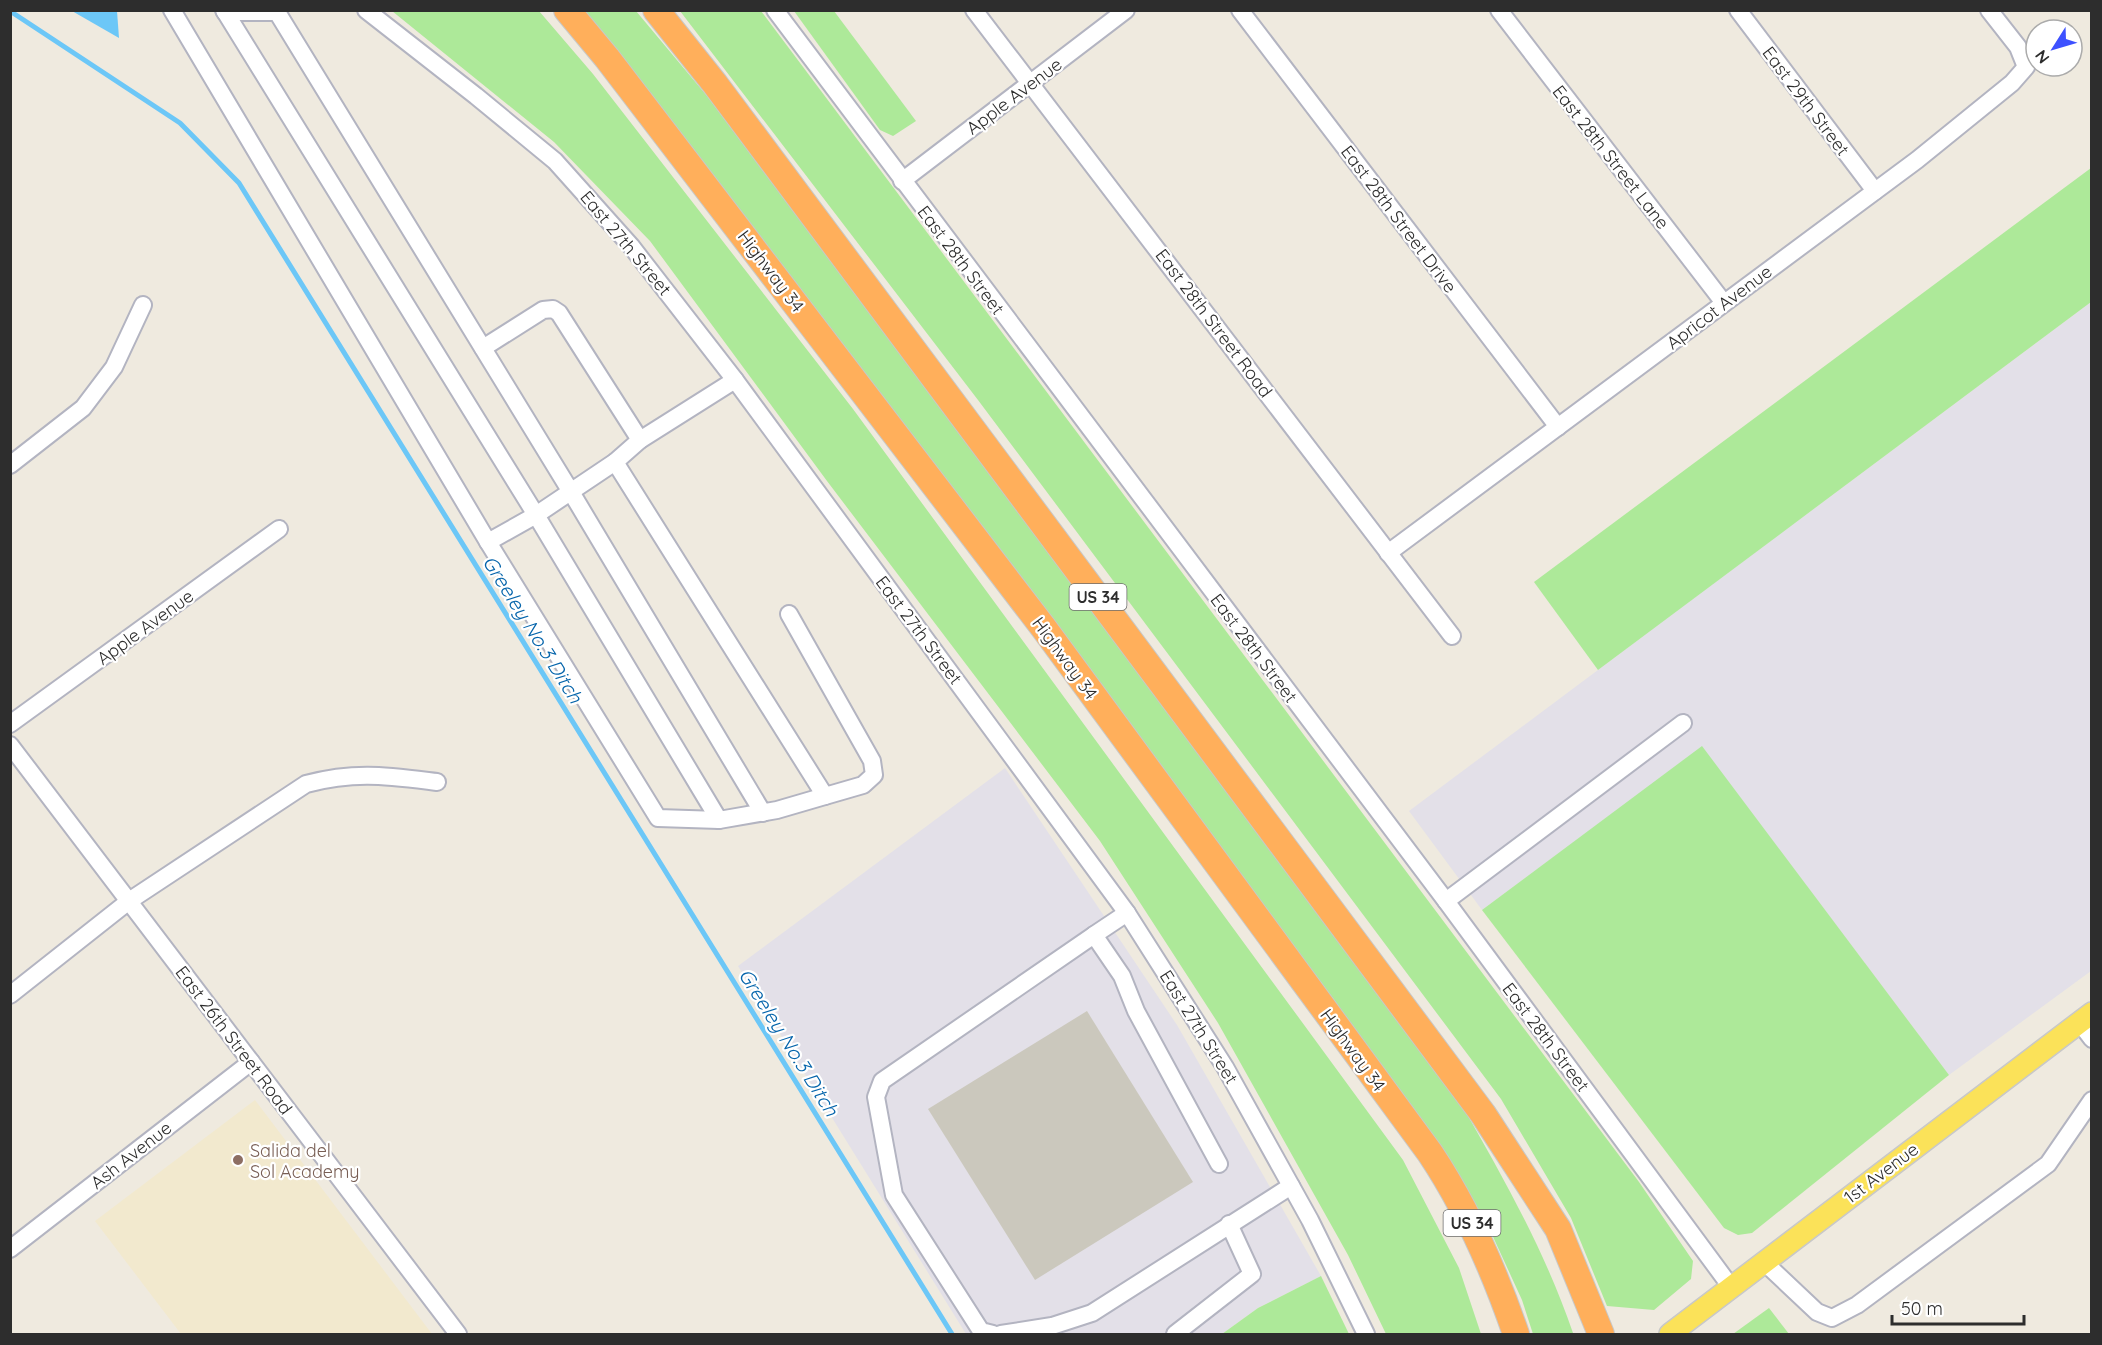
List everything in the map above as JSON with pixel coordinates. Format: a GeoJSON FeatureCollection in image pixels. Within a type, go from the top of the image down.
{"type":"FeatureCollection","features":[{"type":"Feature","properties":{"kind":"highway","name":"Highway 34"},"geometry":{"type":"LineString","coordinates":[[567,10],[607,58],[1043,627],[1430,1153],[1469,1216],[1485,1250],[1516,1335]]}},
{"type":"Feature","properties":{"kind":"highway","name":"US 34"},"geometry":{"type":"LineString","coordinates":[[656,10],[715,84],[1476,1105],[1532,1190],[1590,1329]]}},
{"type":"Feature","properties":{"kind":"highway"},"geometry":{"type":"LineString","coordinates":[[1406,1122],[1445,1195],[1482,1277],[1500,1335]]}},
{"type":"Feature","properties":{"kind":"main road","name":"1st Avenue"},"geometry":{"type":"LineString","coordinates":[[1670,1335],[1764,1262],[2087,1025]]}},
{"type":"Feature","properties":{"kind":"street"},"geometry":{"type":"LineString","coordinates":[[172,10],[488,542],[657,818],[719,820],[763,813],[863,785],[874,775],[872,760],[789,614]]}},
{"type":"Feature","properties":{"kind":"street","name":"East 27th Street"},"geometry":{"type":"LineString","coordinates":[[366,10],[555,161],[632,246],[735,380],[1127,913],[1225,1067],[1291,1186],[1366,1335]]}},
{"type":"Feature","properties":{"kind":"street","name":"East 28th Street"},"geometry":{"type":"LineString","coordinates":[[775,10],[1446,902],[1731,1287]]}},
{"type":"Feature","properties":{"kind":"street","name":"East 28th Street Road"},"geometry":{"type":"LineString","coordinates":[[974,10],[1452,636]]}},
{"type":"Feature","properties":{"kind":"street","name":"Apple Avenue"},"geometry":{"type":"LineString","coordinates":[[902,181],[1126,10]]}},
{"type":"Feature","properties":{"kind":"street","name":"East 28th Street Drive"},"geometry":{"type":"LineString","coordinates":[[1240,10],[1558,427]]}},
{"type":"Feature","properties":{"kind":"street","name":"East 28th Street Lane"},"geometry":{"type":"LineString","coordinates":[[1498,10],[1724,303]]}},
{"type":"Feature","properties":{"kind":"street","name":"East 29th Street"},"geometry":{"type":"LineString","coordinates":[[1738,10],[1875,191]]}},
{"type":"Feature","properties":{"kind":"street","name":"Apricot Avenue"},"geometry":{"type":"LineString","coordinates":[[1388,553],[1875,191],[2012,83],[2026,67],[2018,47],[1989,10]]}},
{"type":"Feature","properties":{"kind":"street"},"geometry":{"type":"LineString","coordinates":[[224,11],[536,515],[719,820]]}},
{"type":"Feature","properties":{"kind":"street"},"geometry":{"type":"LineString","coordinates":[[224,11],[278,12],[571,492],[763,813]]}},
{"type":"Feature","properties":{"kind":"street"},"geometry":{"type":"LineString","coordinates":[[10,465],[83,408],[114,367],[143,304]]}},
{"type":"Feature","properties":{"kind":"street"},"geometry":{"type":"LineString","coordinates":[[483,348],[538,313],[553,309],[559,313],[640,440]]}},
{"type":"Feature","properties":{"kind":"street"},"geometry":{"type":"LineString","coordinates":[[488,542],[536,515],[615,462],[640,440],[735,380]]}},
{"type":"Feature","properties":{"kind":"street"},"geometry":{"type":"LineString","coordinates":[[615,462],[825,796]]}},
{"type":"Feature","properties":{"kind":"street","name":"Apple Avenue"},"geometry":{"type":"LineString","coordinates":[[10,724],[279,529]]}},
{"type":"Feature","properties":{"kind":"street"},"geometry":{"type":"LineString","coordinates":[[1446,902],[1683,723]]}},
{"type":"Feature","properties":{"kind":"street","name":"East 26th Street Road"},"geometry":{"type":"LineString","coordinates":[[10,745],[458,1335]]}},
{"type":"Feature","properties":{"kind":"street"},"geometry":{"type":"LineString","coordinates":[[10,995],[129,901],[306,784],[329,778],[371,774],[437,782]]}},
{"type":"Feature","properties":{"kind":"street"},"geometry":{"type":"LineString","coordinates":[[993,1335],[981,1331],[894,1195],[876,1097],[882,1081],[1127,913]]}},
{"type":"Feature","properties":{"kind":"street"},"geometry":{"type":"LineString","coordinates":[[1094,935],[1122,976],[1136,1011],[1219,1164]]}},
{"type":"Feature","properties":{"kind":"street","name":"Ash Avenue"},"geometry":{"type":"LineString","coordinates":[[10,1249],[251,1062]]}},
{"type":"Feature","properties":{"kind":"street"},"geometry":{"type":"LineString","coordinates":[[1764,1262],[1817,1312],[1832,1318],[1857,1305],[2048,1164],[2091,1100]]}},
{"type":"Feature","properties":{"kind":"street"},"geometry":{"type":"LineString","coordinates":[[1001,1335],[1052,1326],[1092,1313],[1291,1186]]}},
{"type":"Feature","properties":{"kind":"street"},"geometry":{"type":"LineString","coordinates":[[1175,1335],[1252,1274],[1229,1224]]}},
{"type":"Feature","properties":{"kind":"shaded area"},"geometry":{"type":"Polygon","coordinates":[[[2091,302],[2091,971],[1949,1075],[1702,747],[1482,910],[1409,811],[2091,302]]]}},
{"type":"Feature","properties":{"kind":"shaded area"},"geometry":{"type":"Polygon","coordinates":[[[1005,768],[1177,1025],[1321,1276],[1258,1308],[1222,1334],[966,1334],[738,966],[1005,768]]]}},
{"type":"Feature","properties":{"kind":"shaded area","name":"Salida del Sol Academy"},"geometry":{"type":"Polygon","coordinates":[[[255,1100],[432,1334],[181,1334],[95,1221],[255,1100]]]}},
{"type":"Feature","properties":{"kind":"green space"},"geometry":{"type":"Polygon","coordinates":[[[392,11],[539,11],[593,74],[853,409],[1403,1160],[1459,1268],[1481,1334],[1386,1334],[1348,1255],[1218,1023],[1100,841],[827,481],[650,241],[554,142],[392,11]]]}},
{"type":"Feature","properties":{"kind":"green space"},"geometry":{"type":"Polygon","coordinates":[[[585,11],[636,11],[707,96],[1460,1102],[1507,1186],[1536,1244],[1573,1333],[1533,1334],[1522,1300],[1489,1228],[1426,1129],[1332,997],[999,551],[585,11]]]}},
{"type":"Feature","properties":{"kind":"green space"},"geometry":{"type":"Polygon","coordinates":[[[680,11],[761,11],[1639,1182],[1693,1261],[1691,1279],[1654,1310],[1607,1306],[1571,1218],[1501,1099],[978,400],[680,11]]]}},
{"type":"Feature","properties":{"kind":"green space"},"geometry":{"type":"Polygon","coordinates":[[[794,11],[834,11],[916,121],[893,136],[880,130],[794,11]]]}},
{"type":"Feature","properties":{"kind":"green space"},"geometry":{"type":"Polygon","coordinates":[[[2091,168],[2091,302],[1598,670],[1534,582],[2091,168]]]}},
{"type":"Feature","properties":{"kind":"green space"},"geometry":{"type":"Polygon","coordinates":[[[1702,746],[1949,1075],[1752,1233],[1738,1235],[1724,1228],[1482,910],[1702,746]]]}},
{"type":"Feature","properties":{"kind":"green space"},"geometry":{"type":"Polygon","coordinates":[[[1321,1276],[1349,1334],[1222,1334],[1258,1308],[1321,1276]]]}},
{"type":"Feature","properties":{"kind":"green space"},"geometry":{"type":"Polygon","coordinates":[[[1769,1308],[1789,1334],[1733,1334],[1769,1308]]]}},
{"type":"Feature","properties":{"kind":"water"},"geometry":{"type":"Polygon","coordinates":[[[72,11],[117,11],[119,38],[72,11]]]}},
{"type":"Feature","properties":{"kind":"building"},"geometry":{"type":"Polygon","coordinates":[[[1087,1011],[1193,1182],[1035,1280],[928,1109],[1087,1011]]]}},
{"type":"Feature","properties":{"kind":"waterway","name":"Greeley No.3 Ditch"},"geometry":{"type":"LineString","coordinates":[[10,11],[180,123],[239,183],[952,1334]]}},
{"type":"Feature","properties":{"kind":"place","name":"Salida del Sol Academy"},"geometry":{"type":"Point","coordinates":[238,1160]}}]}
